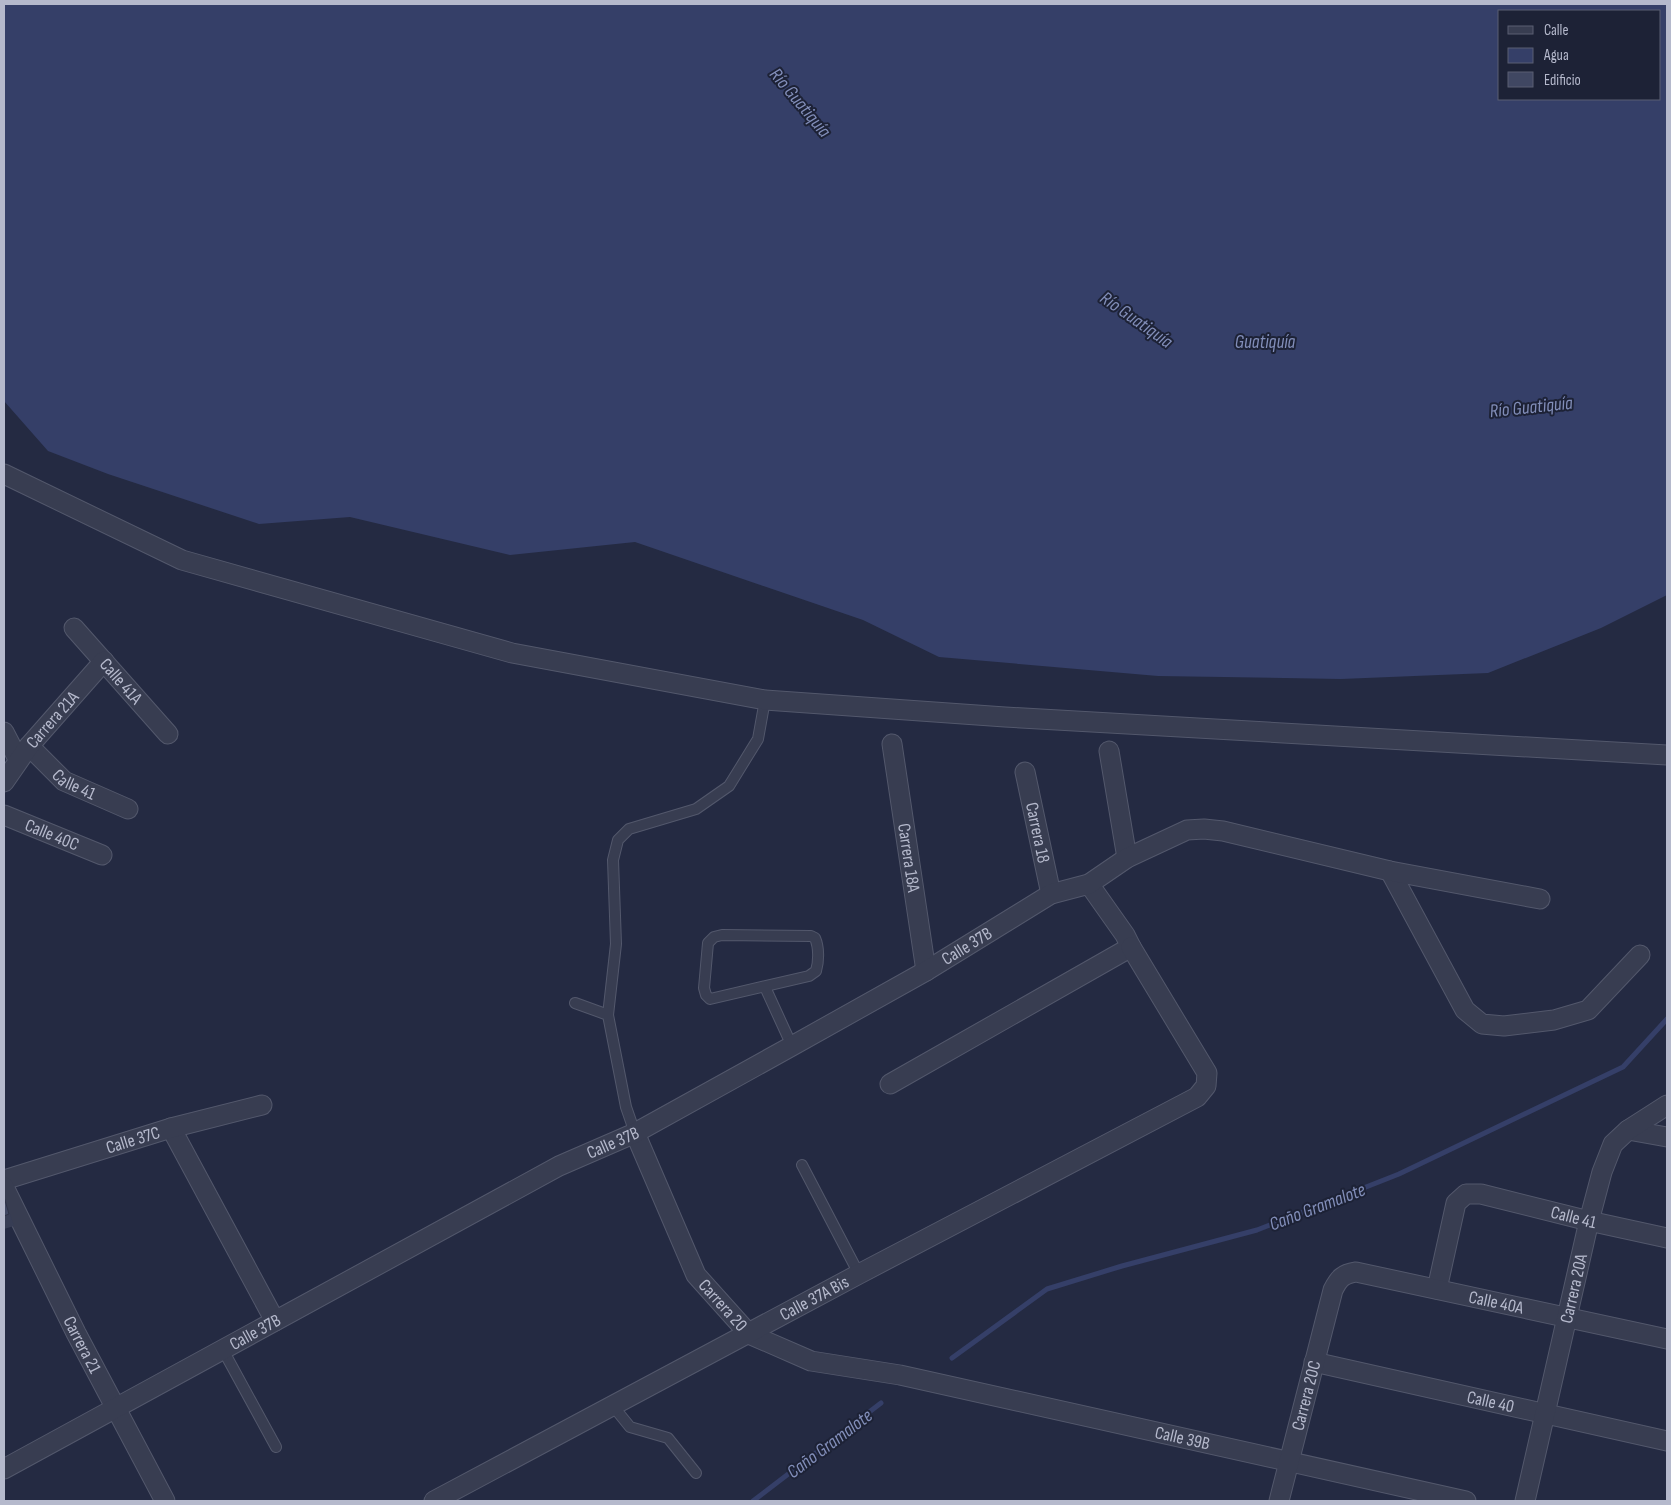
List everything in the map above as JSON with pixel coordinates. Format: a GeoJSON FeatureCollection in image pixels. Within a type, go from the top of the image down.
{"type":"FeatureCollection","features":[{"type":"Feature","properties":{"kind":"street"},"geometry":{"type":"LineString","coordinates":[[4,474],[182,560],[512,653],[765,700],[1005,717],[1667,755]]}},
{"type":"Feature","properties":{"kind":"street","name":"Calle 41A"},"geometry":{"type":"LineString","coordinates":[[74,628],[168,734]]}},
{"type":"Feature","properties":{"kind":"street","name":"Carrera 21A"},"geometry":{"type":"LineString","coordinates":[[4,782],[24,752],[104,660]]}},
{"type":"Feature","properties":{"kind":"street","name":"Calle 41"},"geometry":{"type":"LineString","coordinates":[[4,732],[24,752],[64,781],[128,808]]}},
{"type":"Feature","properties":{"kind":"street","name":"Carrera 18A"},"geometry":{"type":"LineString","coordinates":[[892,744],[926,971]]}},
{"type":"Feature","properties":{"kind":"street"},"geometry":{"type":"LineString","coordinates":[[1109,751],[1128,858]]}},
{"type":"Feature","properties":{"kind":"street","name":"Carrera 18"},"geometry":{"type":"LineString","coordinates":[[1025,772],[1051,894]]}},
{"type":"Feature","properties":{"kind":"street","name":"Calle 40C"},"geometry":{"type":"LineString","coordinates":[[4,815],[102,854]]}},
{"type":"Feature","properties":{"kind":"street","name":"Calle 37B"},"geometry":{"type":"LineString","coordinates":[[4,1469],[559,1166],[635,1132],[792,1046],[926,971],[1051,894],[1089,884],[1128,858],[1187,830],[1223,831],[1390,871],[1540,899]]}},
{"type":"Feature","properties":{"kind":"street"},"geometry":{"type":"LineString","coordinates":[[1390,871],[1465,1010],[1482,1024],[1504,1026],[1554,1020],[1588,1010],[1640,955]]}},
{"type":"Feature","properties":{"kind":"street"},"geometry":{"type":"LineString","coordinates":[[890,1084],[1131,947],[1089,884]]}},
{"type":"Feature","properties":{"kind":"street","name":"Calle 37A Bis"},"geometry":{"type":"LineString","coordinates":[[434,1501],[859,1274],[1197,1097],[1206,1086],[1207,1073],[1131,947]]}},
{"type":"Feature","properties":{"kind":"street","name":"Calle 37C"},"geometry":{"type":"LineString","coordinates":[[4,1180],[170,1128],[262,1105]]}},
{"type":"Feature","properties":{"kind":"street","name":"Carrera 20A"},"geometry":{"type":"LineString","coordinates":[[1525,1501],[1588,1221],[1602,1172],[1613,1144],[1628,1130],[1667,1105]]}},
{"type":"Feature","properties":{"kind":"street"},"geometry":{"type":"LineString","coordinates":[[170,1128],[275,1321]]}},
{"type":"Feature","properties":{"kind":"street"},"geometry":{"type":"LineString","coordinates":[[1628,1130],[1667,1137]]}},
{"type":"Feature","properties":{"kind":"street","name":"Carrera 20"},"geometry":{"type":"LineString","coordinates":[[635,1132],[696,1275],[749,1334],[812,1361],[900,1374]]}},
{"type":"Feature","properties":{"kind":"street","name":"Carrera 21"},"geometry":{"type":"LineString","coordinates":[[4,1187],[76,1333],[164,1501]]}},
{"type":"Feature","properties":{"kind":"street","name":"Calle 41"},"geometry":{"type":"LineString","coordinates":[[1437,1289],[1456,1203],[1466,1194],[1481,1194],[1588,1221],[1667,1238]]}},
{"type":"Feature","properties":{"kind":"street","name":"Calle 40A"},"geometry":{"type":"LineString","coordinates":[[1333,1290],[1339,1279],[1345,1274],[1356,1272],[1667,1339]]}},
{"type":"Feature","properties":{"kind":"street","name":"Carrera 20C"},"geometry":{"type":"LineString","coordinates":[[1279,1501],[1333,1290]]}},
{"type":"Feature","properties":{"kind":"street","name":"Calle 40"},"geometry":{"type":"LineString","coordinates":[[1314,1362],[1667,1441]]}},
{"type":"Feature","properties":{"kind":"street","name":"Calle 39B"},"geometry":{"type":"LineString","coordinates":[[900,1374],[1466,1501]]}},
{"type":"Feature","properties":{"kind":"lane"},"geometry":{"type":"LineString","coordinates":[[635,1132],[626,1107],[608,1015],[616,944],[613,860],[618,840],[629,829],[696,809],[728,786],[758,739],[765,700]]}},
{"type":"Feature","properties":{"kind":"lane"},"geometry":{"type":"LineString","coordinates":[[722,935],[811,936],[815,938],[818,964],[816,971],[810,976],[765,987],[710,999],[706,995],[704,988],[708,943],[714,937],[722,935]]}},
{"type":"Feature","properties":{"kind":"lane"},"geometry":{"type":"LineString","coordinates":[[765,987],[792,1046]]}},
{"type":"Feature","properties":{"kind":"lane"},"geometry":{"type":"LineString","coordinates":[[575,1003],[608,1015]]}},
{"type":"Feature","properties":{"kind":"lane"},"geometry":{"type":"LineString","coordinates":[[802,1164],[859,1274]]}},
{"type":"Feature","properties":{"kind":"lane"},"geometry":{"type":"LineString","coordinates":[[223,1350],[276,1447]]}},
{"type":"Feature","properties":{"kind":"lane"},"geometry":{"type":"LineString","coordinates":[[613,1406],[630,1427],[668,1438],[696,1473]]}},
{"type":"Feature","properties":{"kind":"water","name":"Guatiquía"},"geometry":{"type":"Polygon","coordinates":[[[4,4],[1667,4],[1667,595],[1601,628],[1488,673],[1341,679],[1158,676],[939,657],[863,620],[635,542],[510,555],[350,517],[259,524],[108,474],[48,451],[4,401],[4,4]]]}},
{"type":"Feature","properties":{"kind":"building"},"geometry":{"type":"Polygon","coordinates":[[[4,1197],[9,1214],[4,1216],[4,1197]]]}},
{"type":"Feature","properties":{"kind":"waterway","name":"Caño Gramalote"},"geometry":{"type":"LineString","coordinates":[[952,1358],[1047,1289],[1122,1266],[1257,1230],[1399,1174],[1623,1067],[1667,1019]]}},
{"type":"Feature","properties":{"kind":"waterway","name":"Caño Gramalote"},"geometry":{"type":"LineString","coordinates":[[753,1501],[881,1403]]}},
{"type":"Feature","properties":{"kind":"water label","name":"Río Guatiquía"},"geometry":{"type":"Point","coordinates":[801,102]}},
{"type":"Feature","properties":{"kind":"water label","name":"Río Guatiquía"},"geometry":{"type":"Point","coordinates":[1137,319]}},
{"type":"Feature","properties":{"kind":"water label","name":"Río Guatiquía"},"geometry":{"type":"Point","coordinates":[1531,406]}}]}
